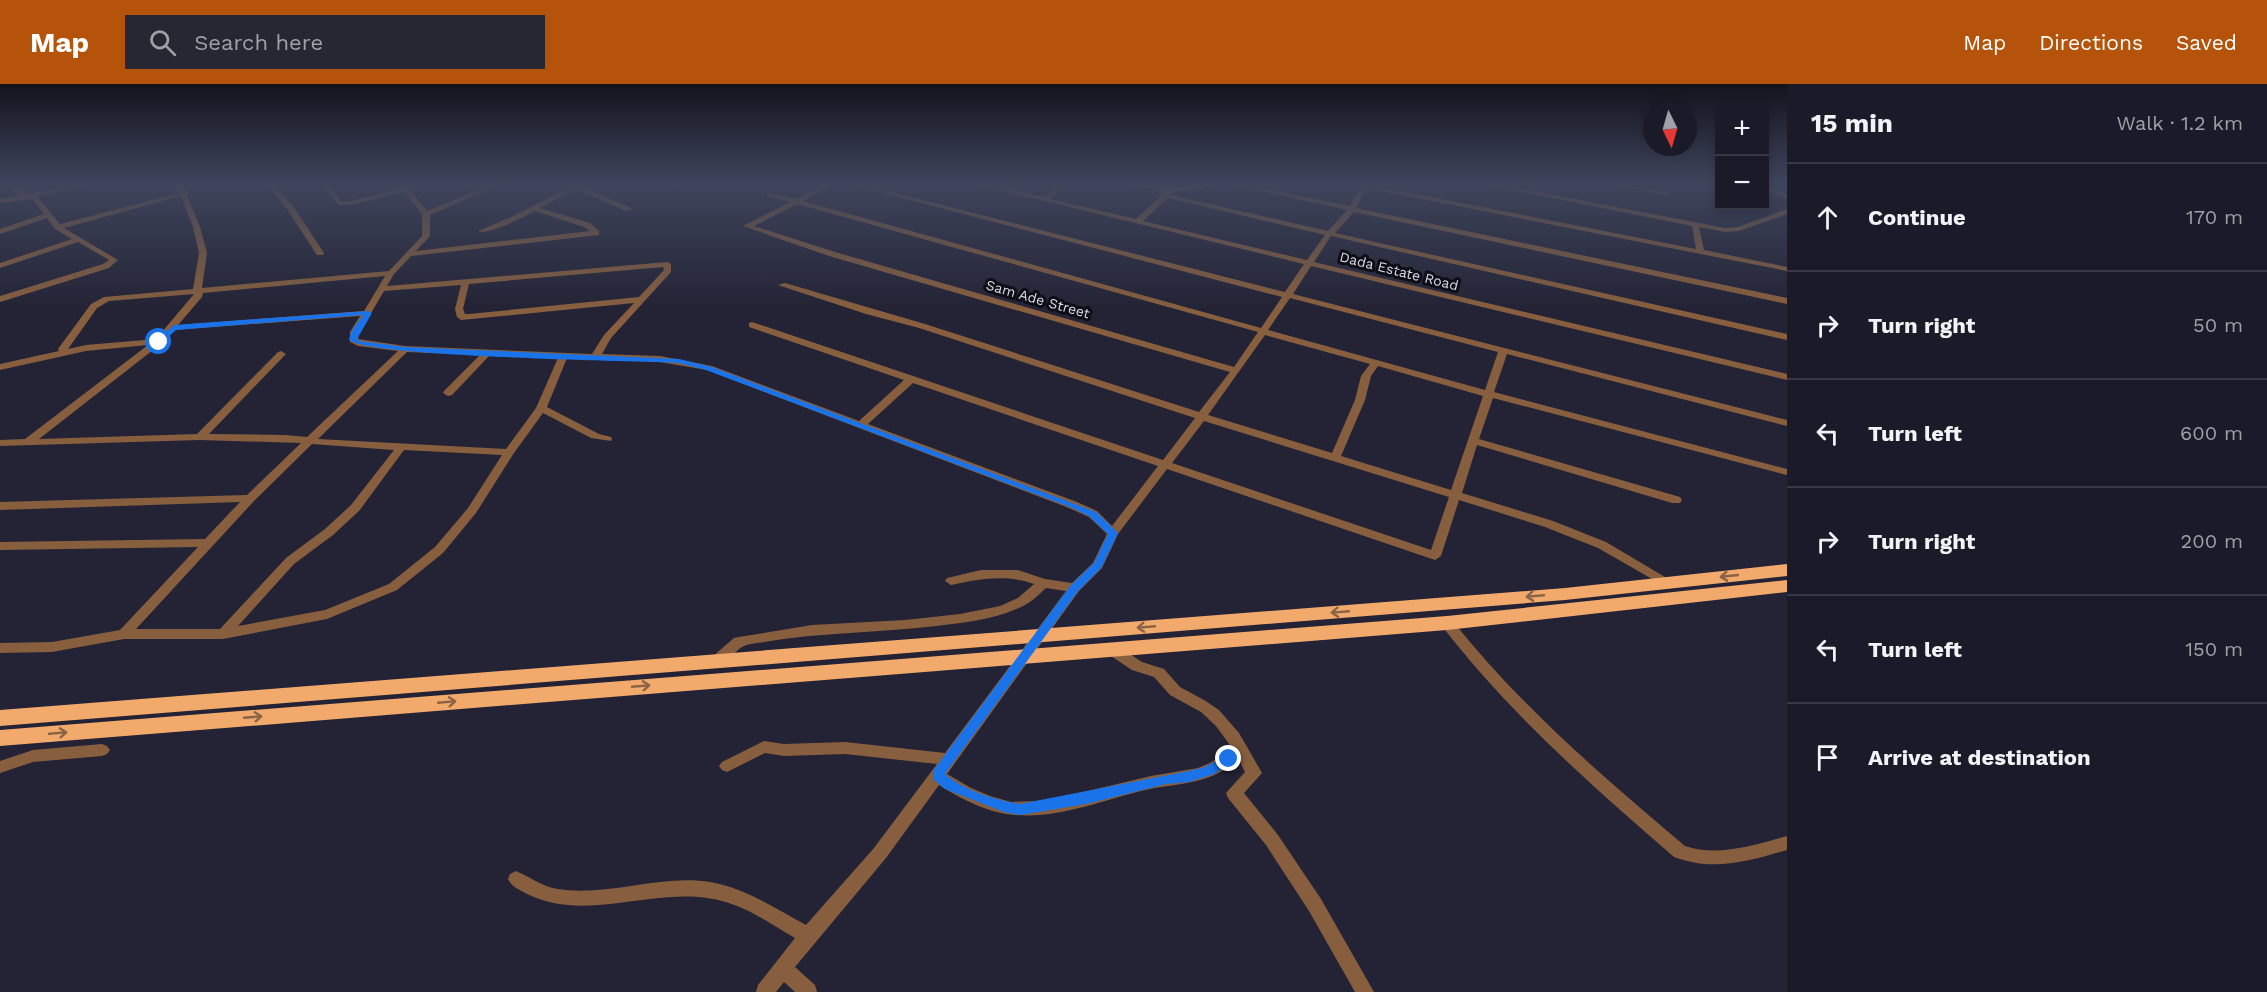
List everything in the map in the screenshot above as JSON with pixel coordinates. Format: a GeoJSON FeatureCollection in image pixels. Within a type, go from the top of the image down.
{"type":"FeatureCollection","features":[{"type":"Feature","properties":{"kind":"highway"},"geometry":{"type":"LineString","coordinates":[[0,718],[1565,594],[1787,570]]}},
{"type":"Feature","properties":{"kind":"highway"},"geometry":{"type":"LineString","coordinates":[[0,738],[1447,623],[1787,586]]}},
{"type":"Feature","properties":{"kind":"street"},"geometry":{"type":"LineString","coordinates":[[0,232],[21,224]]}},
{"type":"Feature","properties":{"kind":"street"},"geometry":{"type":"LineString","coordinates":[[0,299],[113,262],[56,224]]}},
{"type":"Feature","properties":{"kind":"street"},"geometry":{"type":"LineString","coordinates":[[58,227],[68,224]]}},
{"type":"Feature","properties":{"kind":"street"},"geometry":{"type":"LineString","coordinates":[[27,443],[174,328],[199,295],[196,289],[203,252],[195,224]]}},
{"type":"Feature","properties":{"kind":"street"},"geometry":{"type":"LineString","coordinates":[[301,224],[320,253]]}},
{"type":"Feature","properties":{"kind":"street"},"geometry":{"type":"LineString","coordinates":[[426,224],[426,236],[412,254],[401,261],[391,273],[355,332],[353,340],[405,349],[660,359],[709,368],[1073,505],[1093,514],[1113,533]]}},
{"type":"Feature","properties":{"kind":"street"},"geometry":{"type":"LineString","coordinates":[[482,231],[498,224]]}},
{"type":"Feature","properties":{"kind":"street"},"geometry":{"type":"LineString","coordinates":[[412,254],[596,233],[585,224]]}},
{"type":"Feature","properties":{"kind":"street","name":"Sam Ade Street"},"geometry":{"type":"LineString","coordinates":[[750,224],[747,226],[832,254],[1236,371]]}},
{"type":"Feature","properties":{"kind":"street"},"geometry":{"type":"LineString","coordinates":[[876,224],[1375,363],[1787,472]]}},
{"type":"Feature","properties":{"kind":"street"},"geometry":{"type":"LineString","coordinates":[[1009,224],[1787,423]]}},
{"type":"Feature","properties":{"kind":"street","name":"Dada Estate Road"},"geometry":{"type":"LineString","coordinates":[[1148,224],[1787,377]]}},
{"type":"Feature","properties":{"kind":"street"},"geometry":{"type":"LineString","coordinates":[[1293,224],[1787,337]]}},
{"type":"Feature","properties":{"kind":"street"},"geometry":{"type":"LineString","coordinates":[[765,992],[808,936],[880,853],[1075,588],[1098,565],[1113,533],[1203,417],[1338,224]]}},
{"type":"Feature","properties":{"kind":"street"},"geometry":{"type":"LineString","coordinates":[[1425,224],[1787,301]]}},
{"type":"Feature","properties":{"kind":"street"},"geometry":{"type":"LineString","coordinates":[[1565,224],[1787,268]]}},
{"type":"Feature","properties":{"kind":"street"},"geometry":{"type":"LineString","coordinates":[[1695,224],[1700,250]]}},
{"type":"Feature","properties":{"kind":"street"},"geometry":{"type":"LineString","coordinates":[[1697,224],[1734,230],[1750,224]]}},
{"type":"Feature","properties":{"kind":"street"},"geometry":{"type":"LineString","coordinates":[[0,266],[79,239]]}},
{"type":"Feature","properties":{"kind":"street"},"geometry":{"type":"LineString","coordinates":[[382,289],[667,264],[668,270],[607,337],[595,357]]}},
{"type":"Feature","properties":{"kind":"street"},"geometry":{"type":"LineString","coordinates":[[64,353],[69,338],[98,302],[121,297],[196,289],[391,273]]}},
{"type":"Feature","properties":{"kind":"street"},"geometry":{"type":"LineString","coordinates":[[466,281],[459,309],[461,317],[518,314],[643,299]]}},
{"type":"Feature","properties":{"kind":"street"},"geometry":{"type":"LineString","coordinates":[[782,285],[839,301],[896,321],[922,326],[1203,417],[1549,524],[1602,545],[1666,583]]}},
{"type":"Feature","properties":{"kind":"street"},"geometry":{"type":"LineString","coordinates":[[174,328],[368,313]]}},
{"type":"Feature","properties":{"kind":"street"},"geometry":{"type":"LineString","coordinates":[[752,325],[1435,556],[1503,352]]}},
{"type":"Feature","properties":{"kind":"street"},"geometry":{"type":"LineString","coordinates":[[0,367],[86,348],[159,342]]}},
{"type":"Feature","properties":{"kind":"street"},"geometry":{"type":"LineString","coordinates":[[124,634],[250,498],[308,441],[363,392],[405,349]]}},
{"type":"Feature","properties":{"kind":"street"},"geometry":{"type":"LineString","coordinates":[[448,393],[487,353]]}},
{"type":"Feature","properties":{"kind":"street"},"geometry":{"type":"LineString","coordinates":[[200,437],[281,354]]}},
{"type":"Feature","properties":{"kind":"street"},"geometry":{"type":"LineString","coordinates":[[0,648],[52,647],[124,634],[223,634],[327,614],[393,586],[439,550],[472,510],[509,452],[541,408],[563,356]]}},
{"type":"Feature","properties":{"kind":"street"},"geometry":{"type":"LineString","coordinates":[[1335,458],[1360,400],[1366,376],[1375,363]]}},
{"type":"Feature","properties":{"kind":"street"},"geometry":{"type":"LineString","coordinates":[[861,425],[911,379]]}},
{"type":"Feature","properties":{"kind":"street"},"geometry":{"type":"LineString","coordinates":[[541,408],[595,436],[607,439]]}},
{"type":"Feature","properties":{"kind":"street"},"geometry":{"type":"LineString","coordinates":[[0,443],[200,437],[509,452]]}},
{"type":"Feature","properties":{"kind":"street"},"geometry":{"type":"LineString","coordinates":[[1474,441],[1676,500]]}},
{"type":"Feature","properties":{"kind":"street"},"geometry":{"type":"LineString","coordinates":[[223,634],[290,561],[329,532],[355,508],[402,446]]}},
{"type":"Feature","properties":{"kind":"street"},"geometry":{"type":"LineString","coordinates":[[0,506],[250,498]]}},
{"type":"Feature","properties":{"kind":"street"},"geometry":{"type":"LineString","coordinates":[[0,546],[206,543]]}},
{"type":"Feature","properties":{"kind":"street"},"geometry":{"type":"LineString","coordinates":[[951,581],[1003,573],[1018,574],[1043,583],[1075,588]]}},
{"type":"Feature","properties":{"kind":"street"},"geometry":{"type":"LineString","coordinates":[[717,661],[740,642],[765,637],[812,630],[905,626],[1002,610],[1023,601],[1043,583]]}},
{"type":"Feature","properties":{"kind":"street"},"geometry":{"type":"LineString","coordinates":[[1447,623],[1477,664],[1515,703],[1597,781],[1680,852],[1693,858],[1708,859],[1787,843]]}},
{"type":"Feature","properties":{"kind":"street"},"geometry":{"type":"LineString","coordinates":[[1110,648],[1137,666],[1159,673],[1168,688],[1207,708],[1225,726],[1254,772],[1234,793],[1272,840],[1281,858],[1315,905],[1365,992]]}},
{"type":"Feature","properties":{"kind":"street"},"geometry":{"type":"LineString","coordinates":[[727,766],[764,747],[784,750],[845,748],[947,759]]}},
{"type":"Feature","properties":{"kind":"street"},"geometry":{"type":"LineString","coordinates":[[0,767],[33,756],[102,750]]}},
{"type":"Feature","properties":{"kind":"street"},"geometry":{"type":"LineString","coordinates":[[937,775],[957,789],[1004,807],[1020,809],[1086,798],[1166,779],[1189,777],[1209,771],[1242,750]]}},
{"type":"Feature","properties":{"kind":"street"},"geometry":{"type":"LineString","coordinates":[[516,879],[543,893],[559,897],[609,898],[680,888],[709,890],[736,897],[808,936]]}},
{"type":"Feature","properties":{"kind":"street"},"geometry":{"type":"LineString","coordinates":[[783,968],[808,992]]}},
{"type":"Feature","properties":{"kind":"route"},"geometry":{"type":"LineString","coordinates":[[159,342],[174,328],[368,313],[355,332],[353,340],[358,343],[405,349],[679,361],[709,368],[1073,505],[1093,514],[1113,533],[1098,565],[1075,588],[937,775],[949,786],[1004,807],[1020,809],[1086,798],[1166,779],[1189,777],[1209,771],[1229,759]]}}]}
